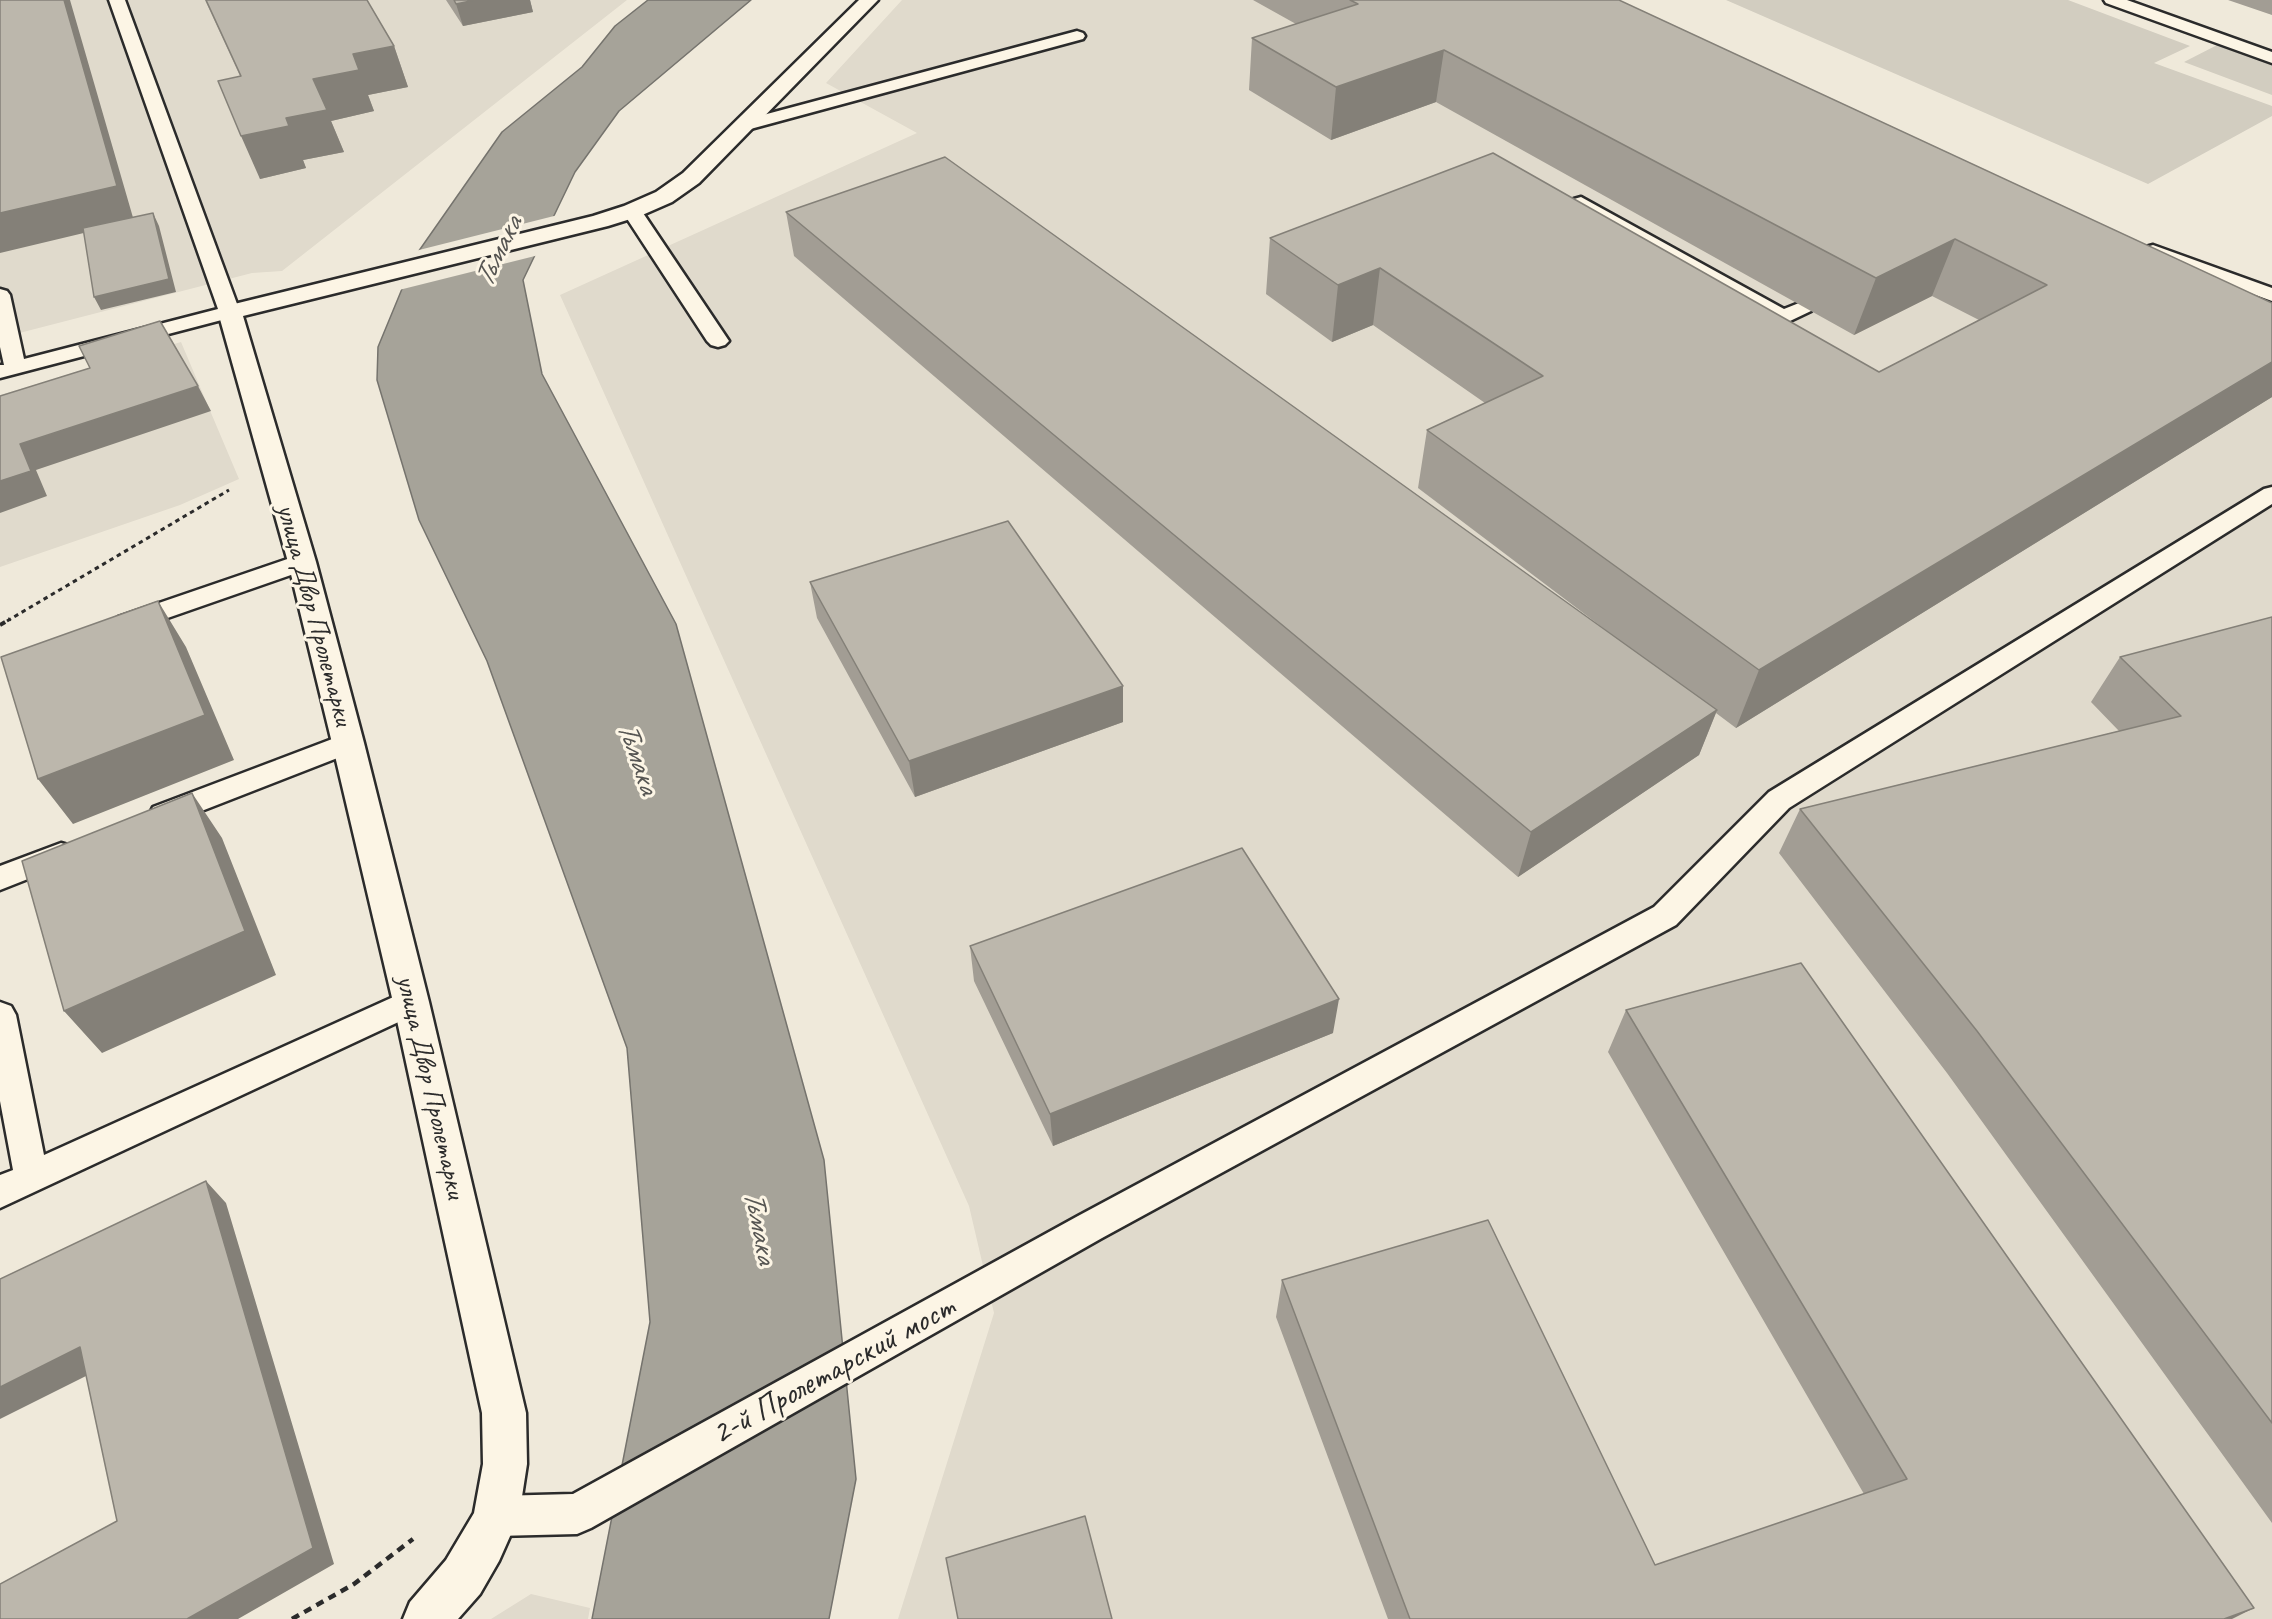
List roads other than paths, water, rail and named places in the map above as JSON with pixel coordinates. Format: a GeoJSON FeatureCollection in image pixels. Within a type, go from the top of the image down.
{"type":"FeatureCollection","features":[{"type":"Feature","properties":{"kind":"street"},"geometry":{"type":"LineString","coordinates":[[230,312],[594,223],[632,211],[664,196],[686,183],[869,0]]}},
{"type":"Feature","properties":{"kind":"street","name":"улица Двор Пролетарки"},"geometry":{"type":"LineString","coordinates":[[230,312],[302,562],[348,742],[411,1002],[504,1413],[505,1464],[496,1516],[483,1545],[463,1577],[427,1619]]}},
{"type":"Feature","properties":{"kind":"lane"},"geometry":{"type":"LineString","coordinates":[[0,295],[8,370],[230,312],[117,0]]}},
{"type":"Feature","properties":{"kind":"lane"},"geometry":{"type":"LineString","coordinates":[[2112,0],[2272,58]]}},
{"type":"Feature","properties":{"kind":"lane"},"geometry":{"type":"LineString","coordinates":[[743,126],[1077,36]]}},
{"type":"Feature","properties":{"kind":"lane"},"geometry":{"type":"LineString","coordinates":[[1569,196],[1784,317],[1804,307]]}},
{"type":"Feature","properties":{"kind":"lane"},"geometry":{"type":"LineString","coordinates":[[632,211],[718,341]]}},
{"type":"Feature","properties":{"kind":"lane"},"geometry":{"type":"LineString","coordinates":[[2139,246],[2272,295]]}},
{"type":"Feature","properties":{"kind":"lane","name":"2-й Пролетарский мост"},"geometry":{"type":"LineString","coordinates":[[496,1516],[578,1514],[1090,1227],[1665,916],[1779,800],[2272,494]]}},
{"type":"Feature","properties":{"kind":"lane"},"geometry":{"type":"LineString","coordinates":[[101,632],[302,562]]}},
{"type":"Feature","properties":{"kind":"lane"},"geometry":{"type":"LineString","coordinates":[[141,823],[348,742]]}},
{"type":"Feature","properties":{"kind":"lane"},"geometry":{"type":"LineString","coordinates":[[0,878],[87,844]]}},
{"type":"Feature","properties":{"kind":"lane"},"geometry":{"type":"LineString","coordinates":[[0,1192],[411,1002]]}},
{"type":"Feature","properties":{"kind":"lane"},"geometry":{"type":"LineString","coordinates":[[0,1015],[31,1178]]}},
{"type":"Feature","properties":{"kind":"water","name":"Тьмака"},"geometry":{"type":"Polygon","coordinates":[[[648,0],[751,0],[619,111],[575,172],[523,280],[542,374],[676,624],[824,1160],[856,1479],[829,1619],[592,1619],[650,1322],[627,1048],[487,661],[419,520],[377,380],[378,347],[416,255],[502,132],[582,67],[615,26],[648,0]]]}}]}
